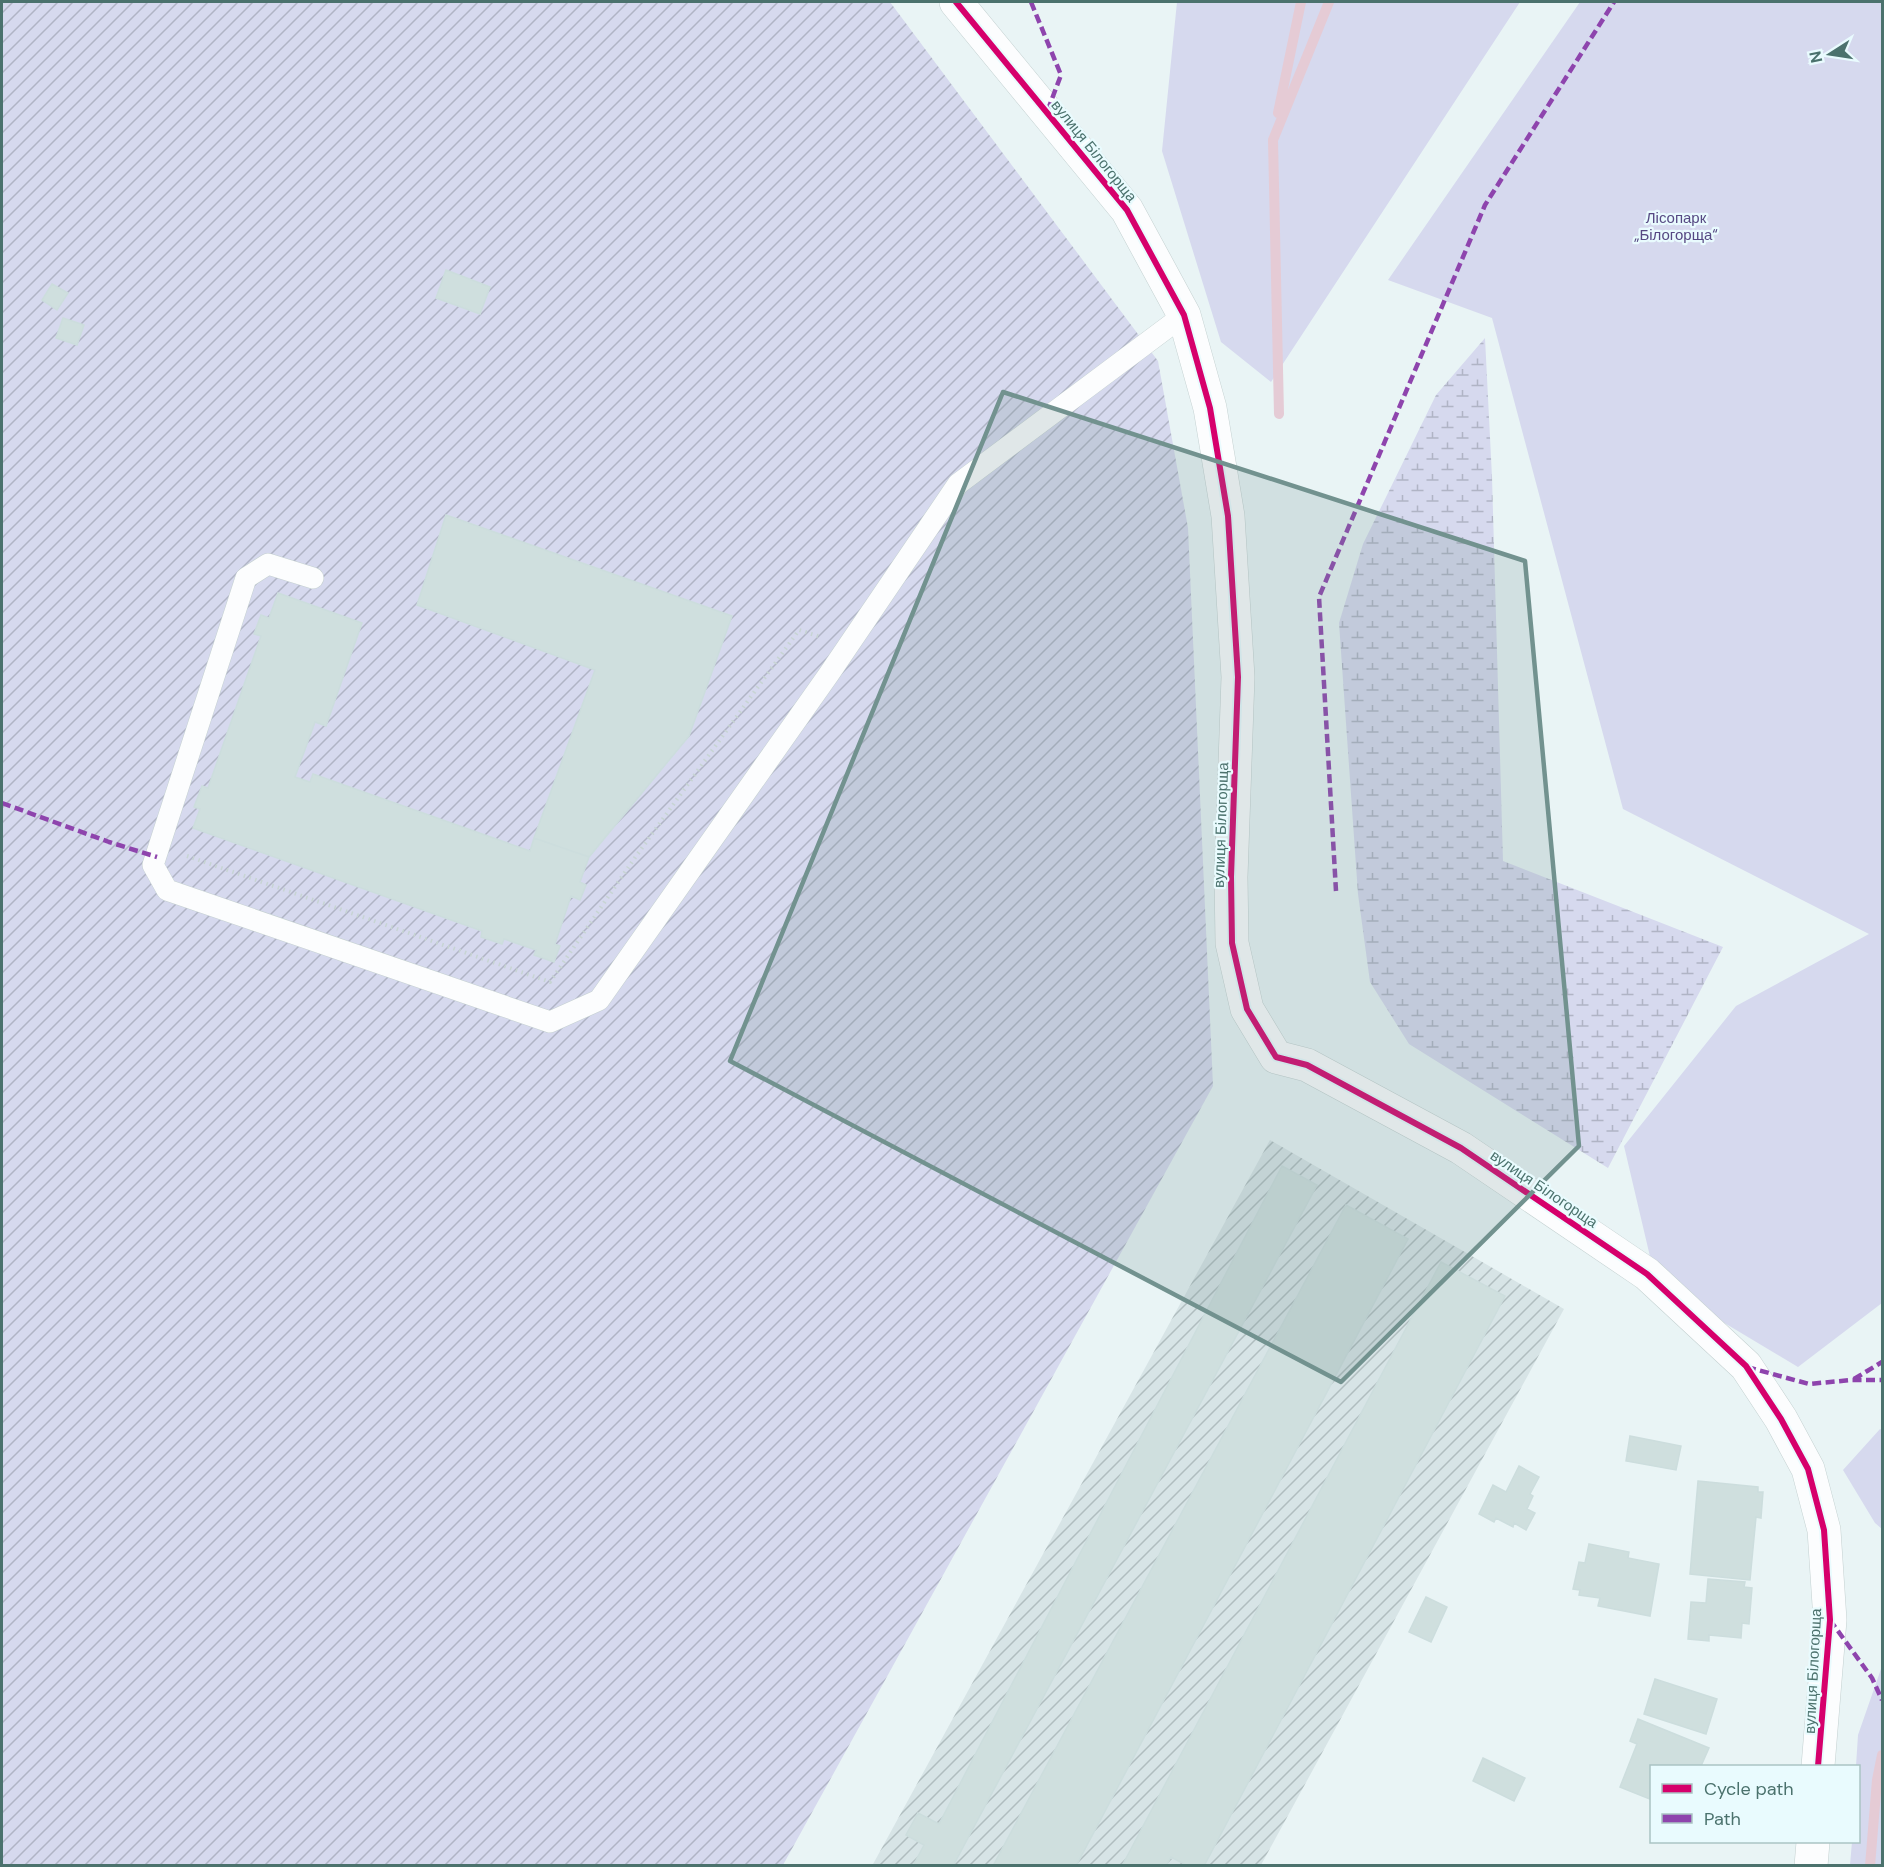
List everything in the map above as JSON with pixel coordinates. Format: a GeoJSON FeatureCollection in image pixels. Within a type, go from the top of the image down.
{"type":"FeatureCollection","features":[{"type":"Feature","properties":{"kind":"street","name":"вулиця Білогорща"},"geometry":{"type":"LineString","coordinates":[[956,2],[1127,210],[1184,315],[1210,408],[1228,516],[1238,677],[1231,877],[1232,943],[1247,1009],[1276,1057],[1307,1065],[1461,1148],[1647,1274],[1746,1366],[1781,1419],[1808,1469],[1824,1530],[1830,1620],[1818,1765]]}},
{"type":"Feature","properties":{"kind":"street"},"geometry":{"type":"LineString","coordinates":[[1811,1866],[1813,1843]]}},
{"type":"Feature","properties":{"kind":"lane"},"geometry":{"type":"LineString","coordinates":[[313,578],[268,564],[246,578],[153,866],[167,890],[550,1022],[599,1000],[829,674],[958,484],[1184,315]]}},
{"type":"Feature","properties":{"kind":"path"},"geometry":{"type":"LineString","coordinates":[[159,848],[550,982],[634,859],[799,630],[828,639]]}},
{"type":"Feature","properties":{"kind":"highlighted area"},"geometry":{"type":"Polygon","coordinates":[[[1003,392],[1525,561],[1579,1146],[1341,1382],[730,1061],[1003,392]]]}},
{"type":"Feature","properties":{"kind":"shaded area"},"geometry":{"type":"Polygon","coordinates":[[[1270,1140],[1564,1309],[1261,1865],[872,1866],[1270,1140]]]}},
{"type":"Feature","properties":{"kind":"green space"},"geometry":{"type":"Polygon","coordinates":[[[2,2],[890,2],[1158,361],[1188,528],[1213,1086],[783,1865],[2,1866],[2,2]]]}},
{"type":"Feature","properties":{"kind":"green space"},"geometry":{"type":"Polygon","coordinates":[[[1177,2],[1520,2],[1271,382],[1221,342],[1162,151],[1177,2]]]}},
{"type":"Feature","properties":{"kind":"green space","name":"Лісопарк „Білогорща“"},"geometry":{"type":"Polygon","coordinates":[[[1580,2],[1882,2],[1882,1303],[1798,1367],[1656,1282],[1624,1146],[1736,1006],[1869,934],[1623,809],[1492,318],[1388,280],[1580,2]]]}},
{"type":"Feature","properties":{"kind":"green space"},"geometry":{"type":"Polygon","coordinates":[[[1485,338],[1492,477],[1503,861],[1723,947],[1608,1168],[1409,1044],[1370,982],[1358,894],[1339,623],[1363,544],[1436,395],[1485,338]]]}},
{"type":"Feature","properties":{"kind":"green space"},"geometry":{"type":"Polygon","coordinates":[[[1880,1429],[1882,1430],[1882,1529],[1875,1523],[1843,1470],[1880,1429]]]}},
{"type":"Feature","properties":{"kind":"green space"},"geometry":{"type":"Polygon","coordinates":[[[1882,1666],[1882,1865],[1850,1865],[1852,1843],[1860,1843],[1860,1765],[1856,1765],[1858,1735],[1882,1666]]]}},
{"type":"Feature","properties":{"kind":"building"},"geometry":{"type":"Polygon","coordinates":[[[446,270],[490,287],[480,314],[436,298],[446,270]]]}},
{"type":"Feature","properties":{"kind":"building"},"geometry":{"type":"Polygon","coordinates":[[[52,284],[68,293],[57,310],[42,300],[52,284]]]}},
{"type":"Feature","properties":{"kind":"building"},"geometry":{"type":"Polygon","coordinates":[[[63,318],[84,325],[77,345],[56,338],[63,318]]]}},
{"type":"Feature","properties":{"kind":"building"},"geometry":{"type":"Polygon","coordinates":[[[446,515],[732,616],[689,736],[589,857],[534,838],[595,670],[417,605],[446,515]]]}},
{"type":"Feature","properties":{"kind":"building"},"geometry":{"type":"Polygon","coordinates":[[[278,593],[362,623],[326,726],[315,722],[295,777],[310,782],[313,774],[530,851],[534,838],[589,857],[580,882],[586,885],[580,900],[571,896],[555,944],[560,946],[554,962],[534,955],[536,950],[504,939],[502,944],[481,937],[482,931],[193,828],[200,809],[194,807],[202,786],[208,788],[261,636],[254,634],[261,615],[269,618],[278,593]]]}},
{"type":"Feature","properties":{"kind":"building"},"geometry":{"type":"Polygon","coordinates":[[[1282,1166],[1317,1185],[953,1866],[913,1866],[924,1845],[906,1835],[918,1813],[939,1824],[1282,1166]]]}},
{"type":"Feature","properties":{"kind":"building"},"geometry":{"type":"Polygon","coordinates":[[[1346,1205],[1408,1239],[1076,1866],[993,1866],[1346,1205]]]}},
{"type":"Feature","properties":{"kind":"building"},"geometry":{"type":"Polygon","coordinates":[[[1441,1262],[1505,1296],[1204,1866],[1188,1866],[1171,1857],[1166,1866],[1122,1866],[1441,1262]]]}},
{"type":"Feature","properties":{"kind":"building"},"geometry":{"type":"Polygon","coordinates":[[[1630,1436],[1681,1446],[1676,1470],[1626,1461],[1630,1436]]]}},
{"type":"Feature","properties":{"kind":"building"},"geometry":{"type":"Polygon","coordinates":[[[1519,1466],[1539,1477],[1530,1494],[1533,1496],[1527,1509],[1535,1513],[1526,1530],[1514,1523],[1513,1527],[1496,1518],[1494,1522],[1479,1514],[1493,1485],[1506,1492],[1519,1466]]]}},
{"type":"Feature","properties":{"kind":"building"},"geometry":{"type":"Polygon","coordinates":[[[1698,1481],[1758,1487],[1758,1492],[1763,1492],[1761,1518],[1756,1517],[1750,1580],[1690,1574],[1698,1481]]]}},
{"type":"Feature","properties":{"kind":"building"},"geometry":{"type":"Polygon","coordinates":[[[1589,1544],[1629,1552],[1628,1558],[1659,1564],[1650,1616],[1598,1606],[1600,1598],[1579,1595],[1580,1590],[1573,1589],[1579,1562],[1585,1563],[1589,1544]]]}},
{"type":"Feature","properties":{"kind":"building"},"geometry":{"type":"Polygon","coordinates":[[[1708,1579],[1745,1582],[1744,1587],[1752,1588],[1749,1624],[1742,1623],[1741,1638],[1709,1635],[1709,1641],[1688,1639],[1691,1602],[1706,1603],[1708,1579]]]}},
{"type":"Feature","properties":{"kind":"building"},"geometry":{"type":"Polygon","coordinates":[[[1426,1597],[1447,1607],[1431,1642],[1409,1632],[1426,1597]]]}},
{"type":"Feature","properties":{"kind":"building"},"geometry":{"type":"Polygon","coordinates":[[[1655,1679],[1717,1699],[1706,1734],[1644,1714],[1655,1679]]]}},
{"type":"Feature","properties":{"kind":"building"},"geometry":{"type":"Polygon","coordinates":[[[1638,1719],[1709,1748],[1701,1765],[1650,1765],[1650,1799],[1620,1787],[1637,1744],[1630,1741],[1638,1719]]]}},
{"type":"Feature","properties":{"kind":"building"},"geometry":{"type":"Polygon","coordinates":[[[1483,1758],[1525,1778],[1514,1801],[1473,1781],[1483,1758]]]}},
{"type":"Feature","properties":{"kind":"waterway"},"geometry":{"type":"LineString","coordinates":[[1278,113],[1301,2]]}},
{"type":"Feature","properties":{"kind":"waterway"},"geometry":{"type":"LineString","coordinates":[[1279,414],[1273,140],[1329,2]]}},
{"type":"Feature","properties":{"kind":"waterway"},"geometry":{"type":"LineString","coordinates":[[1870,1866],[1877,1780],[1882,1755]]}},
{"type":"Feature","properties":{"kind":"marked path"},"geometry":{"type":"LineString","coordinates":[[1031,2],[1061,75],[1047,112]]}},
{"type":"Feature","properties":{"kind":"marked path"},"geometry":{"type":"LineString","coordinates":[[1336,891],[1319,597],[1485,205],[1614,2]]}},
{"type":"Feature","properties":{"kind":"marked path"},"geometry":{"type":"LineString","coordinates":[[2,803],[157,857]]}},
{"type":"Feature","properties":{"kind":"marked path"},"geometry":{"type":"LineString","coordinates":[[1854,1379],[1882,1362]]}},
{"type":"Feature","properties":{"kind":"marked path"},"geometry":{"type":"LineString","coordinates":[[1747,1367],[1809,1384],[1882,1380]]}},
{"type":"Feature","properties":{"kind":"marked path"},"geometry":{"type":"LineString","coordinates":[[1830,1620],[1872,1678],[1882,1700]]}},
{"type":"Feature","properties":{"kind":"cycle path"},"geometry":{"type":"LineString","coordinates":[[956,2],[1127,210],[1184,315],[1210,408],[1228,516],[1238,677],[1231,877],[1232,943],[1247,1009],[1276,1057],[1307,1065],[1461,1148],[1647,1274],[1746,1366],[1781,1419],[1808,1469],[1824,1530],[1830,1620],[1818,1765]]}}]}
